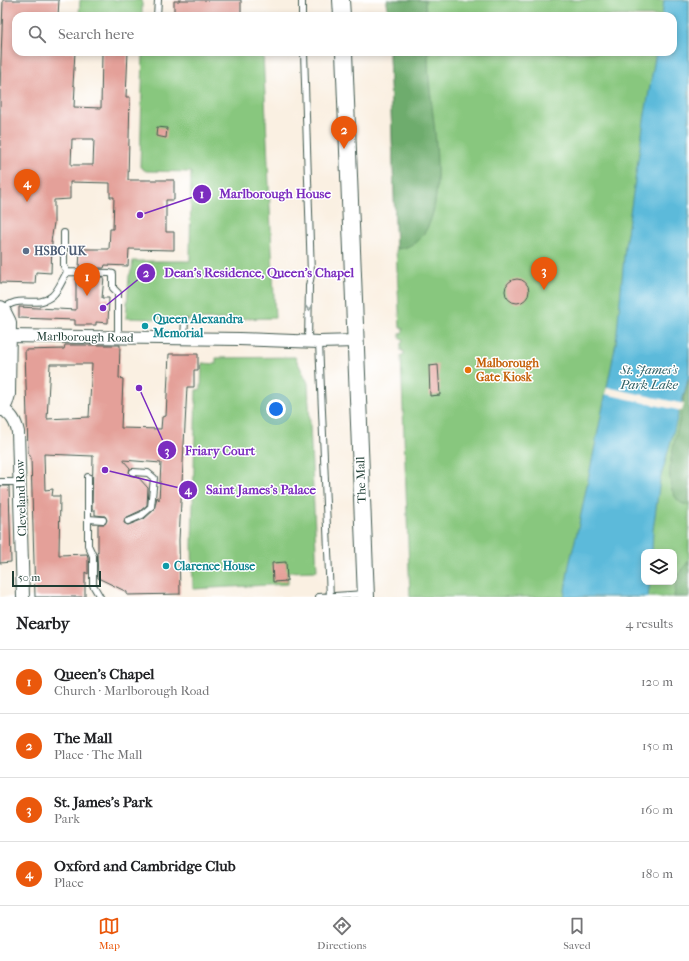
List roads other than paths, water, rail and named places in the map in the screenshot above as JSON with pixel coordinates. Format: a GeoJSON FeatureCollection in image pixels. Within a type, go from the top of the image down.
{"type":"FeatureCollection","features":[{"type":"Feature","properties":{"kind":"main road"},"geometry":{"type":"LineString","coordinates":[[0,406],[5,394],[6,336],[6,323],[1,312]]}},
{"type":"Feature","properties":{"kind":"street"},"geometry":{"type":"LineString","coordinates":[[341,0],[342,12]]}},
{"type":"Feature","properties":{"kind":"street","name":"The Mall"},"geometry":{"type":"LineString","coordinates":[[344,56],[365,596]]}},
{"type":"Feature","properties":{"kind":"street","name":"Marlborough Road"},"geometry":{"type":"LineString","coordinates":[[6,336],[184,338],[313,342],[356,341]]}},
{"type":"Feature","properties":{"kind":"street","name":"Cleveland Row"},"geometry":{"type":"LineString","coordinates":[[0,406],[10,414],[16,422],[18,432],[24,597]]}},
{"type":"Feature","properties":{"kind":"lane"},"geometry":{"type":"LineString","coordinates":[[157,12],[158,0]]}},
{"type":"Feature","properties":{"kind":"lane"},"geometry":{"type":"LineString","coordinates":[[302,0],[302,12]]}},
{"type":"Feature","properties":{"kind":"lane"},"geometry":{"type":"LineString","coordinates":[[304,56],[311,275],[309,286],[330,597]]}},
{"type":"Feature","properties":{"kind":"lane"},"geometry":{"type":"LineString","coordinates":[[64,233],[64,266],[67,272]]}},
{"type":"Feature","properties":{"kind":"lane"},"geometry":{"type":"LineString","coordinates":[[1,312],[14,302],[38,302],[51,296],[57,290],[67,272]]}},
{"type":"Feature","properties":{"kind":"lane"},"geometry":{"type":"LineString","coordinates":[[67,272],[113,274],[113,288],[118,293],[118,338]]}},
{"type":"Feature","properties":{"kind":"lane"},"geometry":{"type":"LineString","coordinates":[[184,338],[185,320]]}},
{"type":"Feature","properties":{"kind":"lane"},"geometry":{"type":"LineString","coordinates":[[128,521],[142,515],[151,507],[154,478],[148,473],[133,472]]}},
{"type":"Feature","properties":{"kind":"lane"},"geometry":{"type":"LineString","coordinates":[[88,477],[88,545],[93,556],[93,585],[100,597]]}},
{"type":"Feature","properties":{"kind":"lane"},"geometry":{"type":"LineString","coordinates":[[0,482],[21,482]]}},
{"type":"Feature","properties":{"kind":"lane"},"geometry":{"type":"LineString","coordinates":[[88,520],[103,520]]}},
{"type":"Feature","properties":{"kind":"lane"},"geometry":{"type":"LineString","coordinates":[[319,597],[365,596]]}},
{"type":"Feature","properties":{"kind":"water","name":"St. James's Park Lake"},"geometry":{"type":"Polygon","coordinates":[[[664,0],[689,0],[689,376],[660,480],[653,530],[652,549],[641,549],[641,585],[650,585],[648,597],[564,597],[569,565],[579,524],[616,343],[625,246],[655,56],[677,56],[677,12],[662,12],[664,0]]]}},
{"type":"Feature","properties":{"kind":"place","name":"The Mall"},"geometry":{"type":"Point","coordinates":[344,149]}},
{"type":"Feature","properties":{"kind":"place","name":"Oxford and Cambridge Club"},"geometry":{"type":"Point","coordinates":[27,202]}},
{"type":"Feature","properties":{"kind":"place","name":"Marlborough House"},"geometry":{"type":"Point","coordinates":[140,215]}},
{"type":"Feature","properties":{"kind":"place","name":"HSBC UK"},"geometry":{"type":"Point","coordinates":[26,251]}},
{"type":"Feature","properties":{"kind":"place","name":"St. James's Park"},"geometry":{"type":"Point","coordinates":[544,290]}},
{"type":"Feature","properties":{"kind":"place","name":"Queen's Chapel"},"geometry":{"type":"Point","coordinates":[87,296]}},
{"type":"Feature","properties":{"kind":"place","name":"Dean's Residence, Queen's Chapel"},"geometry":{"type":"Point","coordinates":[103,308]}},
{"type":"Feature","properties":{"kind":"place","name":"Queen Alexandra Memorial"},"geometry":{"type":"Point","coordinates":[145,326]}},
{"type":"Feature","properties":{"kind":"place","name":"Malborough Gate Kiosk"},"geometry":{"type":"Point","coordinates":[468,370]}},
{"type":"Feature","properties":{"kind":"place","name":"Friary Court"},"geometry":{"type":"Point","coordinates":[139,388]}},
{"type":"Feature","properties":{"kind":"place","name":"Saint James's Palace"},"geometry":{"type":"Point","coordinates":[105,470]}},
{"type":"Feature","properties":{"kind":"place","name":"Clarence House"},"geometry":{"type":"Point","coordinates":[166,566]}}]}
